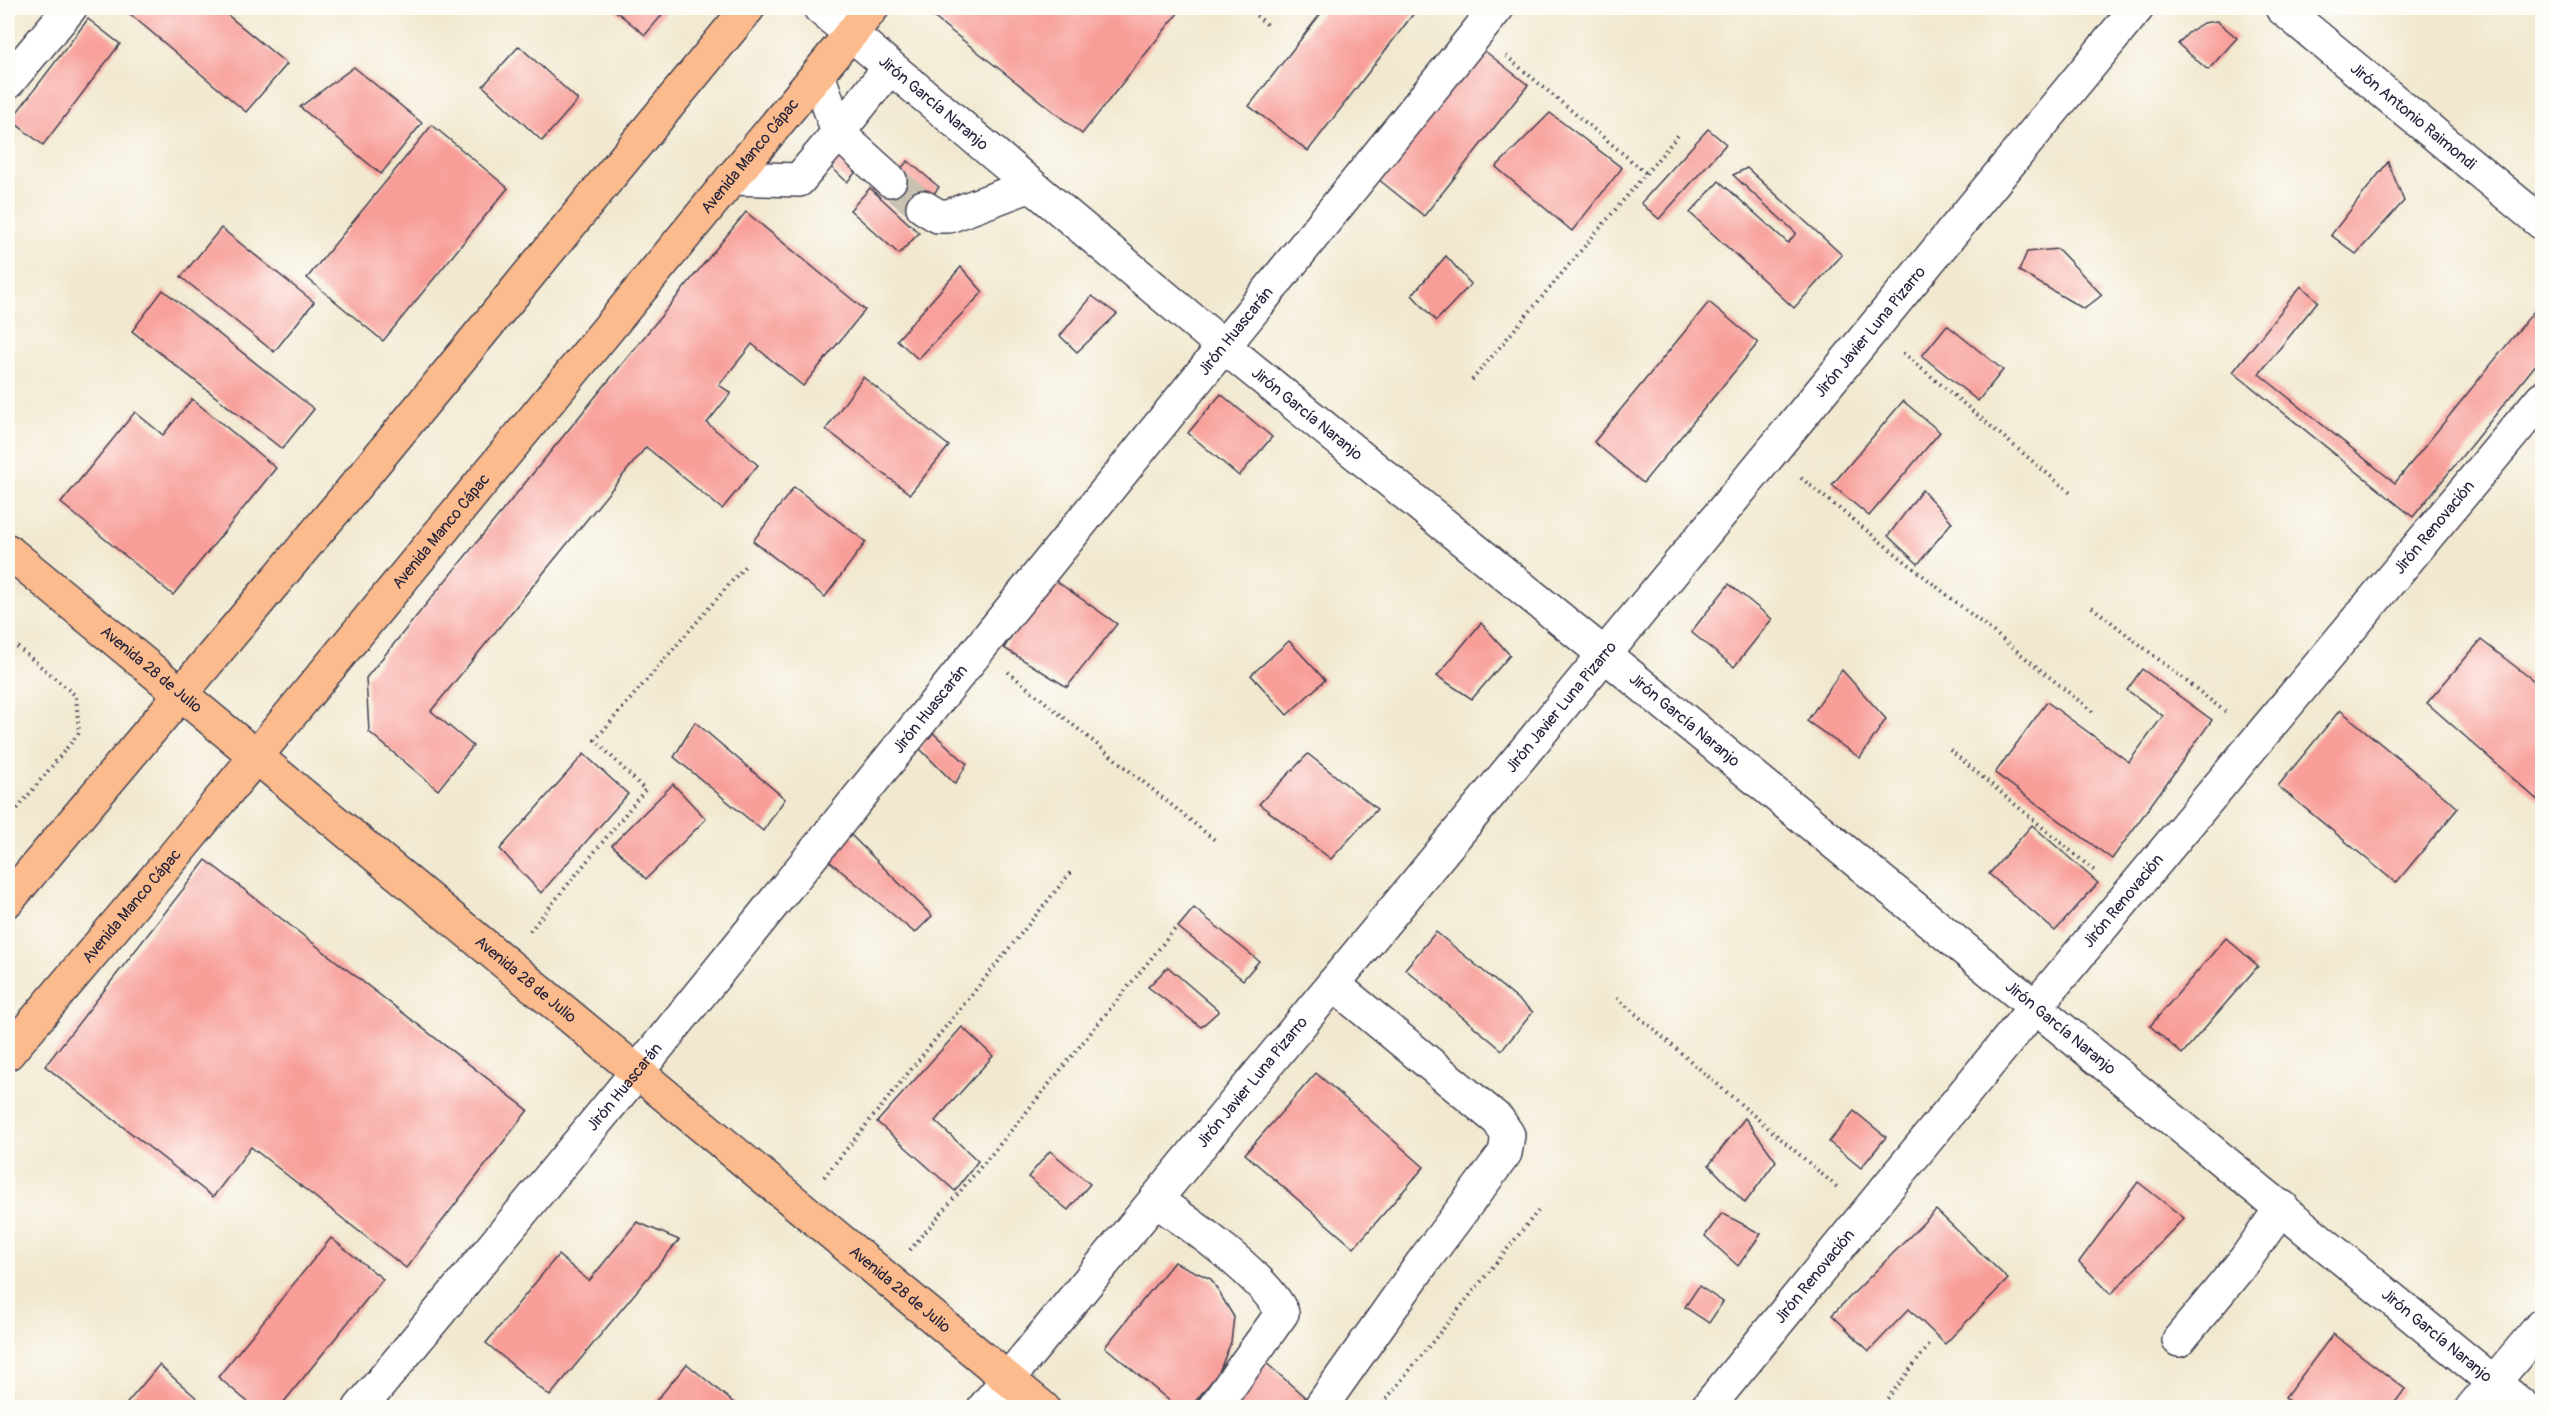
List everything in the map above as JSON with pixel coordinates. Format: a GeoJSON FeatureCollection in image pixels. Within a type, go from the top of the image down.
{"type":"FeatureCollection","features":[{"type":"Feature","properties":{"kind":"main road"},"geometry":{"type":"LineString","coordinates":[[8,900],[748,8]]}},
{"type":"Feature","properties":{"kind":"main road","name":"Avenida Manco Cápac"},"geometry":{"type":"LineString","coordinates":[[8,1053],[256,757],[872,8]]}},
{"type":"Feature","properties":{"kind":"main road","name":"Avenida 28 de Julio"},"geometry":{"type":"LineString","coordinates":[[8,551],[1043,1407]]}},
{"type":"Feature","properties":{"kind":"street"},"geometry":{"type":"LineString","coordinates":[[8,82],[70,8]]}},
{"type":"Feature","properties":{"kind":"street","name":"Jirón García Naranjo"},"geometry":{"type":"LineString","coordinates":[[820,8],[1222,345],[2525,1407]]}},
{"type":"Feature","properties":{"kind":"street","name":"Jirón Huascarán"},"geometry":{"type":"LineString","coordinates":[[360,1407],[637,1072],[1222,345],[1497,8]]}},
{"type":"Feature","properties":{"kind":"street","name":"Jirón Javier Luna Pizarro"},"geometry":{"type":"LineString","coordinates":[[984,1407],[2137,8]]}},
{"type":"Feature","properties":{"kind":"street","name":"Jirón Antonio Raimondi"},"geometry":{"type":"LineString","coordinates":[[2282,8],[2542,224]]}},
{"type":"Feature","properties":{"kind":"street"},"geometry":{"type":"LineString","coordinates":[[732,178],[799,180],[890,67]]}},
{"type":"Feature","properties":{"kind":"street"},"geometry":{"type":"LineString","coordinates":[[818,74],[838,133],[890,180]]}},
{"type":"Feature","properties":{"kind":"street"},"geometry":{"type":"LineString","coordinates":[[923,207],[938,216],[949,216],[1031,185]]}},
{"type":"Feature","properties":{"kind":"street","name":"Jirón Renovación"},"geometry":{"type":"LineString","coordinates":[[1707,1407],[2126,897],[2542,398]]}},
{"type":"Feature","properties":{"kind":"street"},"geometry":{"type":"LineString","coordinates":[[1320,1407],[1423,1262],[1505,1153],[1508,1135],[1498,1120],[1332,984]]}},
{"type":"Feature","properties":{"kind":"street"},"geometry":{"type":"LineString","coordinates":[[1155,1200],[1199,1229],[1266,1290],[1282,1313],[1214,1407]]}},
{"type":"Feature","properties":{"kind":"street"},"geometry":{"type":"LineString","coordinates":[[2179,1340],[2245,1260],[2282,1208]]}},
{"type":"Feature","properties":{"kind":"street"},"geometry":{"type":"LineString","coordinates":[[2472,1407],[2542,1325]]}},
{"type":"Feature","properties":{"kind":"path"},"geometry":{"type":"LineString","coordinates":[[1247,8],[1269,26]]}},
{"type":"Feature","properties":{"kind":"path"},"geometry":{"type":"LineString","coordinates":[[1477,32],[1646,173]]}},
{"type":"Feature","properties":{"kind":"path"},"geometry":{"type":"LineString","coordinates":[[1472,380],[1680,133]]}},
{"type":"Feature","properties":{"kind":"path"},"geometry":{"type":"LineString","coordinates":[[1874,329],[2073,495]]}},
{"type":"Feature","properties":{"kind":"path"},"geometry":{"type":"LineString","coordinates":[[1771,453],[2093,712]]}},
{"type":"Feature","properties":{"kind":"path"},"geometry":{"type":"LineString","coordinates":[[504,962],[645,790],[595,740],[745,566]]}},
{"type":"Feature","properties":{"kind":"path"},"geometry":{"type":"LineString","coordinates":[[2092,608],[2259,739]]}},
{"type":"Feature","properties":{"kind":"path"},"geometry":{"type":"LineString","coordinates":[[8,639],[76,696],[79,733],[8,820]]}},
{"type":"Feature","properties":{"kind":"path"},"geometry":{"type":"LineString","coordinates":[[978,648],[1217,842]]}},
{"type":"Feature","properties":{"kind":"path"},"geometry":{"type":"LineString","coordinates":[[1950,750],[2126,897]]}},
{"type":"Feature","properties":{"kind":"path"},"geometry":{"type":"LineString","coordinates":[[801,1207],[1071,872]]}},
{"type":"Feature","properties":{"kind":"path"},"geometry":{"type":"LineString","coordinates":[[886,1278],[1002,1142],[1175,928]]}},
{"type":"Feature","properties":{"kind":"path"},"geometry":{"type":"LineString","coordinates":[[1617,998],[1867,1212]]}},
{"type":"Feature","properties":{"kind":"path"},"geometry":{"type":"LineString","coordinates":[[1379,1407],[1538,1211]]}},
{"type":"Feature","properties":{"kind":"path"},"geometry":{"type":"LineString","coordinates":[[1880,1407],[1931,1343]]}},
{"type":"Feature","properties":{"kind":"building"},"geometry":{"type":"Polygon","coordinates":[[[123,8],[219,8],[287,64],[246,112],[123,8]]]}},
{"type":"Feature","properties":{"kind":"building"},"geometry":{"type":"Polygon","coordinates":[[[612,8],[668,8],[645,35],[612,8]]]}},
{"type":"Feature","properties":{"kind":"building"},"geometry":{"type":"Polygon","coordinates":[[[922,8],[1182,8],[1082,134],[922,8]]]}},
{"type":"Feature","properties":{"kind":"building"},"geometry":{"type":"Polygon","coordinates":[[[1325,8],[1418,8],[1308,151],[1249,106],[1325,8]]]}},
{"type":"Feature","properties":{"kind":"building"},"geometry":{"type":"Polygon","coordinates":[[[88,19],[120,44],[43,145],[11,120],[88,19]]]}},
{"type":"Feature","properties":{"kind":"building"},"geometry":{"type":"Polygon","coordinates":[[[2217,21],[2237,38],[2208,70],[2178,44],[2188,33],[2203,23],[2217,21]]]}},
{"type":"Feature","properties":{"kind":"building"},"geometry":{"type":"Polygon","coordinates":[[[519,46],[578,100],[542,141],[483,86],[519,46]]]}},
{"type":"Feature","properties":{"kind":"building"},"geometry":{"type":"Polygon","coordinates":[[[1481,48],[1528,85],[1424,216],[1378,179],[1481,48]]]}},
{"type":"Feature","properties":{"kind":"building"},"geometry":{"type":"Polygon","coordinates":[[[354,67],[422,123],[381,174],[300,107],[354,67]]]}},
{"type":"Feature","properties":{"kind":"building"},"geometry":{"type":"Polygon","coordinates":[[[1550,113],[1622,168],[1572,231],[1496,167],[1550,113]]]}},
{"type":"Feature","properties":{"kind":"building"},"geometry":{"type":"Polygon","coordinates":[[[432,125],[508,188],[383,341],[307,278],[432,125]]]}},
{"type":"Feature","properties":{"kind":"building"},"geometry":{"type":"Polygon","coordinates":[[[1708,129],[1726,144],[1659,219],[1641,203],[1708,129]]]}},
{"type":"Feature","properties":{"kind":"building"},"geometry":{"type":"Polygon","coordinates":[[[842,145],[863,164],[847,182],[826,162],[842,145]]]}},
{"type":"Feature","properties":{"kind":"building"},"geometry":{"type":"Polygon","coordinates":[[[908,161],[939,187],[920,211],[888,182],[908,161]]]}},
{"type":"Feature","properties":{"kind":"building"},"geometry":{"type":"Polygon","coordinates":[[[2388,162],[2404,201],[2356,254],[2331,235],[2388,162]]]}},
{"type":"Feature","properties":{"kind":"building"},"geometry":{"type":"Polygon","coordinates":[[[1747,168],[1842,255],[1794,308],[1690,213],[1719,181],[1788,243],[1796,233],[1733,175],[1747,168]]]}},
{"type":"Feature","properties":{"kind":"building"},"geometry":{"type":"Polygon","coordinates":[[[870,188],[919,233],[899,254],[850,210],[870,188]]]}},
{"type":"Feature","properties":{"kind":"building"},"geometry":{"type":"Polygon","coordinates":[[[746,212],[865,310],[803,386],[752,344],[719,385],[731,393],[707,423],[758,465],[722,509],[646,447],[431,711],[473,746],[438,790],[369,732],[366,678],[746,212]]]}},
{"type":"Feature","properties":{"kind":"building"},"geometry":{"type":"Polygon","coordinates":[[[221,228],[314,302],[274,352],[181,277],[221,228]]]}},
{"type":"Feature","properties":{"kind":"building"},"geometry":{"type":"Polygon","coordinates":[[[2058,249],[2102,295],[2084,309],[2019,271],[2027,252],[2058,249]]]}},
{"type":"Feature","properties":{"kind":"building"},"geometry":{"type":"Polygon","coordinates":[[[1446,256],[1471,284],[1436,321],[1412,295],[1446,256]]]}},
{"type":"Feature","properties":{"kind":"building"},"geometry":{"type":"Polygon","coordinates":[[[961,267],[983,292],[918,359],[897,340],[961,267]]]}},
{"type":"Feature","properties":{"kind":"building"},"geometry":{"type":"Polygon","coordinates":[[[2301,286],[2318,301],[2259,374],[2395,483],[2539,305],[2542,308],[2542,357],[2413,517],[2233,372],[2301,286]]]}},
{"type":"Feature","properties":{"kind":"building"},"geometry":{"type":"Polygon","coordinates":[[[163,290],[314,409],[282,449],[132,331],[163,290]]]}},
{"type":"Feature","properties":{"kind":"building"},"geometry":{"type":"Polygon","coordinates":[[[1092,296],[1117,314],[1077,352],[1060,336],[1092,296]]]}},
{"type":"Feature","properties":{"kind":"building"},"geometry":{"type":"Polygon","coordinates":[[[1709,302],[1758,343],[1643,483],[1594,442],[1709,302]]]}},
{"type":"Feature","properties":{"kind":"building"},"geometry":{"type":"Polygon","coordinates":[[[1947,325],[2003,370],[1978,401],[1922,356],[1947,325]]]}},
{"type":"Feature","properties":{"kind":"building"},"geometry":{"type":"Polygon","coordinates":[[[863,377],[949,446],[910,494],[826,429],[863,377]]]}},
{"type":"Feature","properties":{"kind":"building"},"geometry":{"type":"Polygon","coordinates":[[[1221,394],[1272,437],[1239,476],[1188,433],[1221,394]]]}},
{"type":"Feature","properties":{"kind":"building"},"geometry":{"type":"Polygon","coordinates":[[[192,399],[276,468],[173,595],[61,503],[135,412],[163,435],[192,399]]]}},
{"type":"Feature","properties":{"kind":"building"},"geometry":{"type":"Polygon","coordinates":[[[1903,401],[1940,432],[1869,516],[1832,485],[1903,401]]]}},
{"type":"Feature","properties":{"kind":"building"},"geometry":{"type":"Polygon","coordinates":[[[794,487],[866,542],[825,597],[753,541],[794,487]]]}},
{"type":"Feature","properties":{"kind":"building"},"geometry":{"type":"Polygon","coordinates":[[[1922,490],[1952,522],[1918,564],[1888,536],[1922,490]]]}},
{"type":"Feature","properties":{"kind":"building"},"geometry":{"type":"Polygon","coordinates":[[[1049,576],[1117,624],[1067,687],[1004,648],[1049,576]]]}},
{"type":"Feature","properties":{"kind":"building"},"geometry":{"type":"Polygon","coordinates":[[[1729,584],[1772,619],[1734,667],[1691,632],[1729,584]]]}},
{"type":"Feature","properties":{"kind":"building"},"geometry":{"type":"Polygon","coordinates":[[[1481,623],[1510,655],[1472,699],[1437,676],[1481,623]]]}},
{"type":"Feature","properties":{"kind":"building"},"geometry":{"type":"Polygon","coordinates":[[[2481,640],[2542,687],[2542,804],[2427,703],[2481,640]]]}},
{"type":"Feature","properties":{"kind":"building"},"geometry":{"type":"Polygon","coordinates":[[[1289,641],[1325,680],[1287,715],[1251,675],[1289,641]]]}},
{"type":"Feature","properties":{"kind":"building"},"geometry":{"type":"Polygon","coordinates":[[[2142,669],[2212,720],[2112,859],[1995,773],[2047,702],[2129,762],[2163,716],[2127,690],[2142,669]]]}},
{"type":"Feature","properties":{"kind":"building"},"geometry":{"type":"Polygon","coordinates":[[[1842,670],[1886,719],[1860,758],[1807,721],[1842,670]]]}},
{"type":"Feature","properties":{"kind":"building"},"geometry":{"type":"Polygon","coordinates":[[[2340,710],[2458,808],[2396,883],[2278,786],[2340,710]]]}},
{"type":"Feature","properties":{"kind":"building"},"geometry":{"type":"Polygon","coordinates":[[[695,722],[785,799],[763,831],[674,757],[695,722]]]}},
{"type":"Feature","properties":{"kind":"building"},"geometry":{"type":"Polygon","coordinates":[[[931,731],[967,764],[955,784],[919,748],[931,731]]]}},
{"type":"Feature","properties":{"kind":"building"},"geometry":{"type":"Polygon","coordinates":[[[584,754],[628,794],[541,893],[500,849],[584,754]]]}},
{"type":"Feature","properties":{"kind":"building"},"geometry":{"type":"Polygon","coordinates":[[[1308,754],[1377,809],[1331,859],[1259,804],[1308,754]]]}},
{"type":"Feature","properties":{"kind":"building"},"geometry":{"type":"Polygon","coordinates":[[[673,784],[706,819],[646,879],[612,845],[673,784]]]}},
{"type":"Feature","properties":{"kind":"building"},"geometry":{"type":"Polygon","coordinates":[[[2032,825],[2098,883],[2055,931],[1989,874],[2032,825]]]}},
{"type":"Feature","properties":{"kind":"building"},"geometry":{"type":"Polygon","coordinates":[[[851,835],[932,916],[915,933],[828,860],[851,835]]]}},
{"type":"Feature","properties":{"kind":"building"},"geometry":{"type":"Polygon","coordinates":[[[206,860],[528,1110],[406,1268],[251,1147],[213,1197],[45,1066],[206,860]]]}},
{"type":"Feature","properties":{"kind":"building"},"geometry":{"type":"Polygon","coordinates":[[[1194,908],[1259,961],[1243,980],[1178,927],[1194,908]]]}},
{"type":"Feature","properties":{"kind":"building"},"geometry":{"type":"Polygon","coordinates":[[[1436,932],[1533,1012],[1502,1050],[1405,969],[1436,932]]]}},
{"type":"Feature","properties":{"kind":"building"},"geometry":{"type":"Polygon","coordinates":[[[2226,938],[2258,966],[2182,1054],[2150,1026],[2226,938]]]}},
{"type":"Feature","properties":{"kind":"building"},"geometry":{"type":"Polygon","coordinates":[[[1168,967],[1219,1011],[1201,1027],[1148,987],[1168,967]]]}},
{"type":"Feature","properties":{"kind":"building"},"geometry":{"type":"Polygon","coordinates":[[[962,1027],[993,1056],[935,1121],[978,1161],[955,1191],[877,1122],[962,1027]]]}},
{"type":"Feature","properties":{"kind":"building"},"geometry":{"type":"Polygon","coordinates":[[[1316,1073],[1424,1167],[1354,1248],[1245,1154],[1316,1073]]]}},
{"type":"Feature","properties":{"kind":"building"},"geometry":{"type":"Polygon","coordinates":[[[1854,1111],[1886,1137],[1861,1168],[1829,1142],[1854,1111]]]}},
{"type":"Feature","properties":{"kind":"building"},"geometry":{"type":"Polygon","coordinates":[[[1745,1118],[1776,1161],[1745,1203],[1709,1165],[1745,1118]]]}},
{"type":"Feature","properties":{"kind":"building"},"geometry":{"type":"Polygon","coordinates":[[[1050,1151],[1090,1184],[1068,1210],[1028,1177],[1050,1151]]]}},
{"type":"Feature","properties":{"kind":"building"},"geometry":{"type":"Polygon","coordinates":[[[2138,1182],[2184,1218],[2111,1294],[2079,1262],[2138,1182]]]}},
{"type":"Feature","properties":{"kind":"building"},"geometry":{"type":"Polygon","coordinates":[[[1936,1210],[2008,1279],[1945,1344],[1909,1309],[1869,1351],[1832,1315],[1936,1210]]]}},
{"type":"Feature","properties":{"kind":"building"},"geometry":{"type":"Polygon","coordinates":[[[1722,1213],[1761,1234],[1738,1266],[1705,1236],[1722,1213]]]}},
{"type":"Feature","properties":{"kind":"building"},"geometry":{"type":"Polygon","coordinates":[[[637,1222],[679,1240],[550,1396],[486,1343],[558,1255],[589,1281],[637,1222]]]}},
{"type":"Feature","properties":{"kind":"building"},"geometry":{"type":"Polygon","coordinates":[[[331,1238],[383,1279],[279,1408],[255,1408],[218,1377],[331,1238]]]}},
{"type":"Feature","properties":{"kind":"building"},"geometry":{"type":"Polygon","coordinates":[[[1174,1262],[1211,1279],[1234,1317],[1231,1342],[1219,1372],[1190,1408],[1178,1408],[1105,1347],[1174,1262]]]}},
{"type":"Feature","properties":{"kind":"building"},"geometry":{"type":"Polygon","coordinates":[[[1699,1286],[1723,1302],[1709,1323],[1685,1307],[1699,1286]]]}},
{"type":"Feature","properties":{"kind":"building"},"geometry":{"type":"Polygon","coordinates":[[[2333,1334],[2405,1389],[2391,1408],[2298,1408],[2285,1398],[2333,1334]]]}},
{"type":"Feature","properties":{"kind":"building"},"geometry":{"type":"Polygon","coordinates":[[[1263,1360],[1315,1406],[1313,1408],[1222,1408],[1263,1360]]]}},
{"type":"Feature","properties":{"kind":"building"},"geometry":{"type":"Polygon","coordinates":[[[687,1364],[740,1408],[650,1408],[687,1364]]]}},
{"type":"Feature","properties":{"kind":"building"},"geometry":{"type":"Polygon","coordinates":[[[159,1365],[208,1408],[123,1408],[159,1365]]]}},
{"type":"Feature","properties":{"kind":"tunnel"},"geometry":{"type":"LineString","coordinates":[[890,180],[923,207]]}}]}
